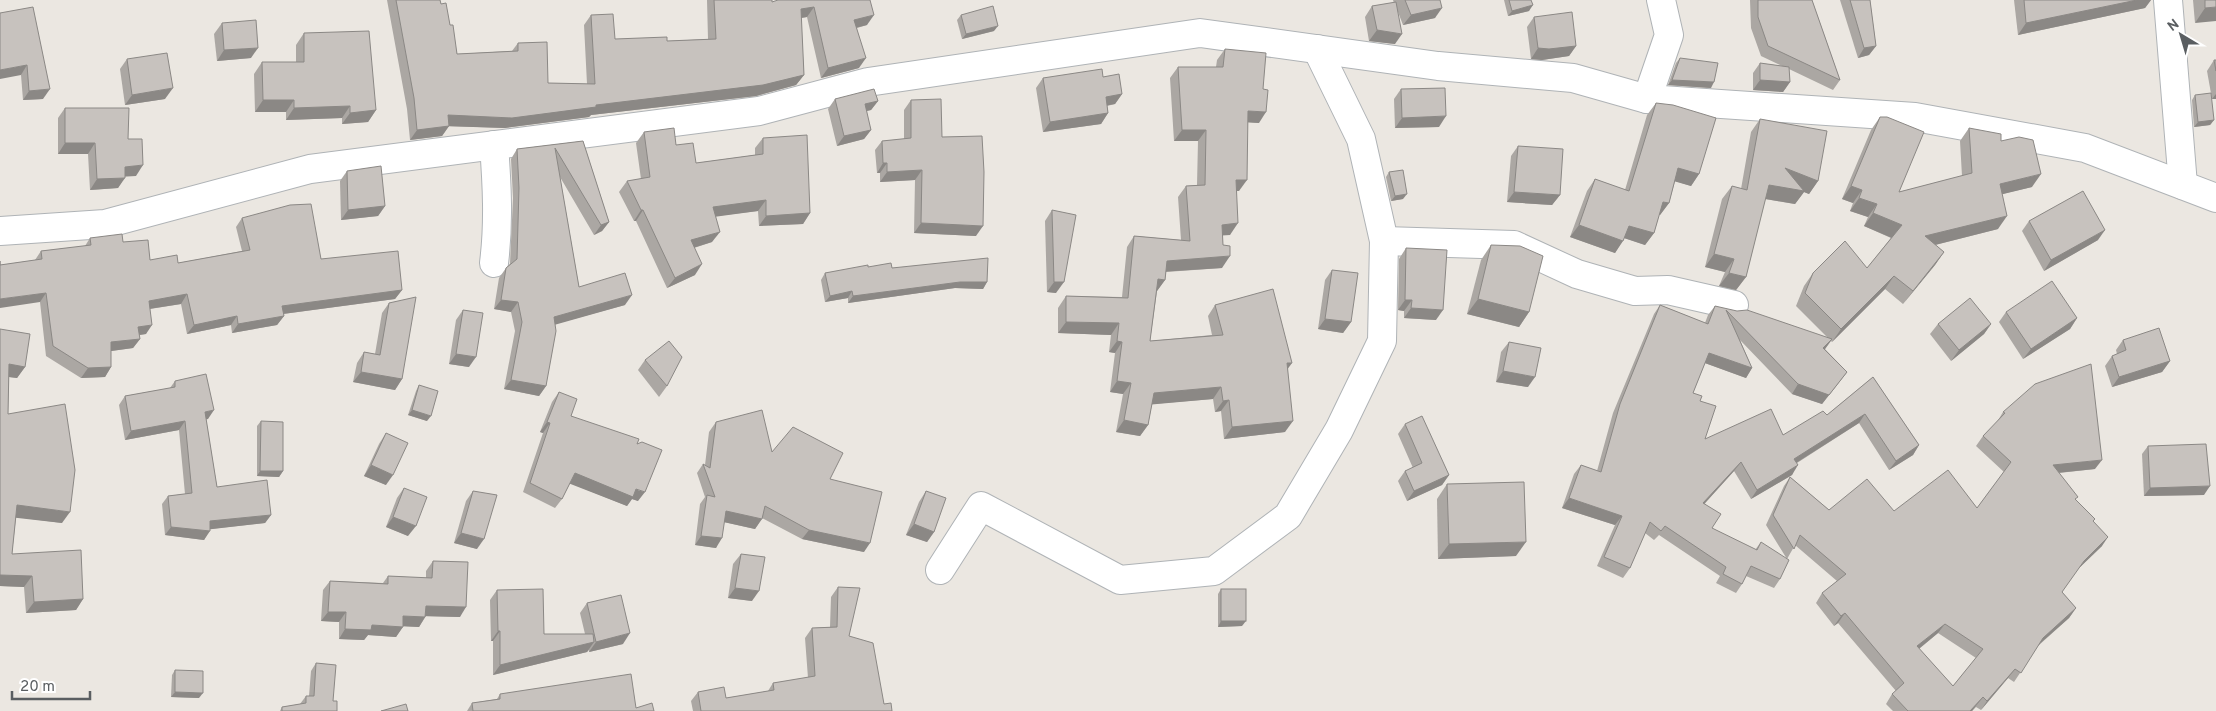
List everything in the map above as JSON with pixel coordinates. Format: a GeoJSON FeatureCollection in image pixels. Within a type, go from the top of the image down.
{"type":"FeatureCollection","features":[{"type":"Feature","properties":{"kind":"street"},"geometry":{"type":"LineString","coordinates":[[1647,99],[1669,35],[1661,0]]}},
{"type":"Feature","properties":{"kind":"street"},"geometry":{"type":"LineString","coordinates":[[2168,0],[2183,184]]}},
{"type":"Feature","properties":{"kind":"street"},"geometry":{"type":"LineString","coordinates":[[0,231],[105,224],[310,169],[759,111],[868,82],[1200,34],[1438,66],[1573,78],[1647,99],[1915,117],[2085,148],[2216,198]]}},
{"type":"Feature","properties":{"kind":"street"},"geometry":{"type":"LineString","coordinates":[[940,570],[981,506],[1120,580],[1214,572],[1288,516],[1339,430],[1382,341],[1384,241],[1361,138],[1317,49]]}},
{"type":"Feature","properties":{"kind":"street"},"geometry":{"type":"LineString","coordinates":[[494,145],[498,196],[498,233],[494,263]]}},
{"type":"Feature","properties":{"kind":"street"},"geometry":{"type":"LineString","coordinates":[[1384,241],[1514,245],[1578,274],[1635,291],[1668,290],[1734,305]]}},
{"type":"Feature","properties":{"kind":"building"},"geometry":{"type":"Polygon","coordinates":[[[396,0],[440,0],[441,4],[446,3],[450,25],[453,25],[457,54],[518,51],[518,43],[547,42],[548,83],[595,84],[591,15],[613,14],[615,39],[667,37],[667,41],[716,39],[714,0],[772,0],[772,2],[778,0],[870,0],[874,15],[854,20],[866,58],[828,68],[814,7],[801,9],[804,75],[763,85],[596,105],[596,107],[512,118],[448,115],[449,126],[417,130],[414,98],[396,0]]]}},
{"type":"Feature","properties":{"kind":"building"},"geometry":{"type":"Polygon","coordinates":[[[1405,0],[1440,0],[1442,8],[1411,15],[1405,0]]]}},
{"type":"Feature","properties":{"kind":"building"},"geometry":{"type":"Polygon","coordinates":[[[1509,0],[1531,0],[1533,5],[1512,11],[1509,0]]]}},
{"type":"Feature","properties":{"kind":"building"},"geometry":{"type":"Polygon","coordinates":[[[1758,0],[1812,0],[1840,80],[1768,46],[1758,17],[1758,0]]]}},
{"type":"Feature","properties":{"kind":"building"},"geometry":{"type":"Polygon","coordinates":[[[1850,0],[1870,0],[1876,46],[1864,48],[1850,0]]]}},
{"type":"Feature","properties":{"kind":"building"},"geometry":{"type":"Polygon","coordinates":[[[2024,0],[2137,0],[2026,23],[2024,0]]]}},
{"type":"Feature","properties":{"kind":"building"},"geometry":{"type":"Polygon","coordinates":[[[2205,0],[2216,0],[2216,7],[2205,8],[2205,0]]]}},
{"type":"Feature","properties":{"kind":"building"},"geometry":{"type":"Polygon","coordinates":[[[1396,2],[1402,34],[1377,30],[1372,6],[1396,2]]]}},
{"type":"Feature","properties":{"kind":"building"},"geometry":{"type":"Polygon","coordinates":[[[993,6],[998,26],[966,34],[961,15],[993,6]]]}},
{"type":"Feature","properties":{"kind":"building"},"geometry":{"type":"Polygon","coordinates":[[[33,7],[50,89],[29,91],[27,65],[0,70],[0,13],[33,7]]]}},
{"type":"Feature","properties":{"kind":"building"},"geometry":{"type":"Polygon","coordinates":[[[1572,12],[1576,46],[1549,49],[1538,48],[1534,17],[1572,12]]]}},
{"type":"Feature","properties":{"kind":"building"},"geometry":{"type":"Polygon","coordinates":[[[256,20],[258,48],[224,50],[222,23],[256,20]]]}},
{"type":"Feature","properties":{"kind":"building"},"geometry":{"type":"Polygon","coordinates":[[[369,31],[376,110],[350,113],[350,106],[294,108],[294,100],[263,100],[262,62],[304,62],[304,33],[369,31]]]}},
{"type":"Feature","properties":{"kind":"building"},"geometry":{"type":"Polygon","coordinates":[[[1225,49],[1266,53],[1263,89],[1268,90],[1266,112],[1248,111],[1247,180],[1236,180],[1238,223],[1222,225],[1223,245],[1230,246],[1230,256],[1167,261],[1165,280],[1158,279],[1150,341],[1223,335],[1215,305],[1273,289],[1292,363],[1287,363],[1293,421],[1232,427],[1229,400],[1223,401],[1221,387],[1154,393],[1148,425],[1124,420],[1131,383],[1117,381],[1122,342],[1117,341],[1119,323],[1066,322],[1066,296],[1128,298],[1134,236],[1190,241],[1186,186],[1205,185],[1206,130],[1182,130],[1178,67],[1223,67],[1225,49]]]}},
{"type":"Feature","properties":{"kind":"building"},"geometry":{"type":"Polygon","coordinates":[[[167,53],[173,88],[132,95],[127,59],[167,53]]]}},
{"type":"Feature","properties":{"kind":"building"},"geometry":{"type":"Polygon","coordinates":[[[1680,58],[1718,63],[1714,82],[1672,80],[1680,58]]]}},
{"type":"Feature","properties":{"kind":"building"},"geometry":{"type":"Polygon","coordinates":[[[1760,63],[1789,67],[1790,82],[1760,80],[1760,63]]]}},
{"type":"Feature","properties":{"kind":"building"},"geometry":{"type":"Polygon","coordinates":[[[1102,69],[1103,77],[1119,74],[1122,94],[1106,97],[1108,113],[1050,122],[1043,78],[1102,69]]]}},
{"type":"Feature","properties":{"kind":"building"},"geometry":{"type":"Polygon","coordinates":[[[1445,88],[1446,116],[1402,118],[1401,89],[1445,88]]]}},
{"type":"Feature","properties":{"kind":"building"},"geometry":{"type":"Polygon","coordinates":[[[874,89],[878,101],[865,104],[871,130],[844,136],[835,99],[874,89]]]}},
{"type":"Feature","properties":{"kind":"building"},"geometry":{"type":"Polygon","coordinates":[[[2211,93],[2214,120],[2198,122],[2195,95],[2211,93]]]}},
{"type":"Feature","properties":{"kind":"building"},"geometry":{"type":"Polygon","coordinates":[[[941,99],[942,137],[982,136],[984,172],[983,226],[921,223],[922,170],[887,172],[887,163],[883,163],[882,141],[911,138],[911,100],[941,99]]]}},
{"type":"Feature","properties":{"kind":"building"},"geometry":{"type":"Polygon","coordinates":[[[1656,103],[1673,105],[1716,118],[1699,174],[1678,168],[1669,203],[1663,202],[1654,233],[1629,226],[1623,241],[1579,225],[1595,179],[1629,191],[1656,103]]]}},
{"type":"Feature","properties":{"kind":"building"},"geometry":{"type":"Polygon","coordinates":[[[65,108],[129,108],[128,139],[142,139],[143,165],[125,167],[125,178],[97,179],[95,143],[65,143],[65,108]]]}},
{"type":"Feature","properties":{"kind":"building"},"geometry":{"type":"Polygon","coordinates":[[[1880,117],[1887,117],[1924,132],[1899,192],[1972,173],[1969,128],[2001,134],[2001,141],[2019,137],[2033,140],[2041,174],[2000,184],[2007,216],[1925,236],[1944,252],[1913,291],[1894,276],[1841,329],[1805,293],[1813,273],[1845,241],[1867,268],[1902,225],[1873,213],[1877,204],[1859,198],[1862,190],[1851,186],[1880,117]]]}},
{"type":"Feature","properties":{"kind":"building"},"geometry":{"type":"Polygon","coordinates":[[[1760,119],[1827,131],[1818,181],[1785,168],[1804,191],[1769,185],[1746,277],[1729,273],[1734,259],[1714,254],[1732,186],[1747,190],[1760,119]]]}},
{"type":"Feature","properties":{"kind":"building"},"geometry":{"type":"Polygon","coordinates":[[[674,128],[676,145],[693,143],[696,163],[763,154],[763,138],[807,135],[810,213],[766,216],[766,200],[713,207],[720,232],[691,240],[702,264],[675,278],[627,181],[650,177],[644,132],[674,128]]]}},
{"type":"Feature","properties":{"kind":"building"},"geometry":{"type":"Polygon","coordinates":[[[583,141],[609,222],[601,225],[555,148],[579,287],[625,273],[632,295],[554,317],[556,331],[546,386],[511,380],[522,322],[518,302],[501,300],[506,268],[517,259],[519,188],[517,149],[583,141]]]}},
{"type":"Feature","properties":{"kind":"building"},"geometry":{"type":"Polygon","coordinates":[[[1518,146],[1563,149],[1560,195],[1514,192],[1518,146]]]}},
{"type":"Feature","properties":{"kind":"building"},"geometry":{"type":"Polygon","coordinates":[[[381,166],[385,206],[348,210],[347,171],[381,166]]]}},
{"type":"Feature","properties":{"kind":"building"},"geometry":{"type":"Polygon","coordinates":[[[1403,170],[1407,194],[1395,196],[1389,172],[1403,170]]]}},
{"type":"Feature","properties":{"kind":"building"},"geometry":{"type":"Polygon","coordinates":[[[2083,191],[2105,230],[2051,260],[2029,221],[2083,191]]]}},
{"type":"Feature","properties":{"kind":"building"},"geometry":{"type":"Polygon","coordinates":[[[311,204],[321,259],[398,251],[402,290],[282,306],[284,316],[238,324],[237,316],[194,325],[187,294],[149,301],[152,325],[138,327],[140,339],[111,342],[111,367],[88,368],[53,346],[46,293],[0,299],[0,265],[42,259],[41,251],[91,245],[90,238],[122,234],[123,242],[148,240],[150,260],[177,255],[178,263],[250,250],[242,218],[290,205],[311,204]]]}},
{"type":"Feature","properties":{"kind":"building"},"geometry":{"type":"Polygon","coordinates":[[[1052,210],[1076,215],[1064,282],[1054,282],[1052,210]]]}},
{"type":"Feature","properties":{"kind":"building"},"geometry":{"type":"Polygon","coordinates":[[[1491,245],[1520,246],[1543,256],[1529,312],[1478,299],[1491,245]]]}},
{"type":"Feature","properties":{"kind":"building"},"geometry":{"type":"Polygon","coordinates":[[[1406,248],[1447,250],[1443,310],[1411,308],[1412,300],[1405,300],[1406,248]]]}},
{"type":"Feature","properties":{"kind":"building"},"geometry":{"type":"Polygon","coordinates":[[[988,258],[987,282],[960,282],[853,296],[852,291],[830,296],[825,273],[868,265],[868,267],[891,263],[892,268],[988,258]]]}},
{"type":"Feature","properties":{"kind":"building"},"geometry":{"type":"Polygon","coordinates":[[[1332,270],[1358,273],[1351,322],[1325,319],[1332,270]]]}},
{"type":"Feature","properties":{"kind":"building"},"geometry":{"type":"Polygon","coordinates":[[[2052,281],[2077,318],[2031,349],[2006,312],[2052,281]]]}},
{"type":"Feature","properties":{"kind":"building"},"geometry":{"type":"Polygon","coordinates":[[[416,297],[402,379],[361,372],[364,352],[380,355],[389,303],[416,297]]]}},
{"type":"Feature","properties":{"kind":"building"},"geometry":{"type":"Polygon","coordinates":[[[1970,298],[1991,324],[1959,350],[1938,324],[1970,298]]]}},
{"type":"Feature","properties":{"kind":"building"},"geometry":{"type":"Polygon","coordinates":[[[1660,305],[1708,324],[1715,306],[1737,311],[1747,310],[1832,339],[1823,348],[1847,372],[1829,395],[1798,384],[1726,310],[1752,368],[1709,353],[1693,393],[1702,396],[1700,401],[1716,406],[1705,439],[1771,409],[1783,435],[1823,411],[1827,415],[1873,377],[1919,445],[1896,461],[1865,414],[1794,459],[1798,465],[1757,490],[1741,462],[1703,503],[1721,514],[1712,528],[1757,550],[1761,542],[1789,560],[1780,579],[1751,566],[1742,584],[1723,574],[1726,567],[1665,526],[1661,531],[1650,522],[1630,568],[1604,557],[1622,516],[1569,498],[1581,465],[1601,472],[1620,404],[1660,305]]]}},
{"type":"Feature","properties":{"kind":"building"},"geometry":{"type":"Polygon","coordinates":[[[463,310],[483,313],[476,357],[456,354],[463,310]]]}},
{"type":"Feature","properties":{"kind":"building"},"geometry":{"type":"Polygon","coordinates":[[[2159,328],[2170,361],[2119,377],[2112,356],[2126,350],[2123,340],[2159,328]]]}},
{"type":"Feature","properties":{"kind":"building"},"geometry":{"type":"Polygon","coordinates":[[[0,329],[30,334],[25,367],[9,364],[8,414],[65,404],[75,470],[70,512],[17,505],[12,554],[81,550],[83,599],[34,602],[32,576],[0,575],[0,329]]]}},
{"type":"Feature","properties":{"kind":"building"},"geometry":{"type":"Polygon","coordinates":[[[669,341],[682,357],[667,386],[645,360],[669,341]]]}},
{"type":"Feature","properties":{"kind":"building"},"geometry":{"type":"Polygon","coordinates":[[[1509,342],[1541,348],[1535,377],[1503,371],[1509,342]]]}},
{"type":"Feature","properties":{"kind":"building"},"geometry":{"type":"Polygon","coordinates":[[[2091,364],[2102,460],[2053,465],[2078,497],[2075,499],[2095,519],[2093,521],[2108,537],[2084,561],[2062,592],[2076,608],[2043,638],[2021,673],[2015,669],[1987,701],[1983,697],[1970,711],[1908,711],[1892,694],[1904,683],[1845,613],[1841,616],[1822,593],[1846,574],[1800,535],[1794,549],[1773,515],[1790,477],[1829,510],[1867,479],[1894,511],[1948,470],[1977,508],[2011,462],[1983,436],[2005,413],[2003,412],[2035,384],[2091,364]],[[1945,624],[1917,646],[1953,686],[1983,649],[1945,624]]]}},
{"type":"Feature","properties":{"kind":"building"},"geometry":{"type":"Polygon","coordinates":[[[206,374],[214,410],[205,412],[217,487],[267,480],[271,515],[210,521],[210,531],[171,527],[168,496],[192,493],[185,421],[131,431],[125,396],[175,387],[175,381],[206,374]]]}},
{"type":"Feature","properties":{"kind":"building"},"geometry":{"type":"Polygon","coordinates":[[[419,385],[438,391],[431,416],[412,410],[419,385]]]}},
{"type":"Feature","properties":{"kind":"building"},"geometry":{"type":"Polygon","coordinates":[[[559,392],[577,399],[571,416],[639,439],[637,444],[642,442],[662,450],[645,492],[636,489],[633,497],[575,473],[562,499],[530,483],[550,423],[547,422],[559,392]]]}},
{"type":"Feature","properties":{"kind":"building"},"geometry":{"type":"Polygon","coordinates":[[[762,410],[772,452],[793,427],[843,453],[830,479],[882,492],[870,543],[809,530],[765,506],[762,519],[726,511],[722,538],[701,536],[707,495],[715,497],[703,464],[710,468],[716,422],[762,410]]]}},
{"type":"Feature","properties":{"kind":"building"},"geometry":{"type":"Polygon","coordinates":[[[1422,416],[1449,475],[1414,491],[1405,471],[1422,463],[1405,424],[1422,416]]]}},
{"type":"Feature","properties":{"kind":"building"},"geometry":{"type":"Polygon","coordinates":[[[261,421],[283,422],[283,471],[260,471],[261,421]]]}},
{"type":"Feature","properties":{"kind":"building"},"geometry":{"type":"Polygon","coordinates":[[[386,433],[408,443],[393,475],[371,465],[386,433]]]}},
{"type":"Feature","properties":{"kind":"building"},"geometry":{"type":"Polygon","coordinates":[[[2206,444],[2210,486],[2150,488],[2148,446],[2206,444]]]}},
{"type":"Feature","properties":{"kind":"building"},"geometry":{"type":"Polygon","coordinates":[[[1524,482],[1526,542],[1449,544],[1447,484],[1524,482]]]}},
{"type":"Feature","properties":{"kind":"building"},"geometry":{"type":"Polygon","coordinates":[[[404,488],[427,497],[416,526],[393,517],[404,488]]]}},
{"type":"Feature","properties":{"kind":"building"},"geometry":{"type":"Polygon","coordinates":[[[473,491],[497,495],[484,539],[461,533],[473,491]]]}},
{"type":"Feature","properties":{"kind":"building"},"geometry":{"type":"Polygon","coordinates":[[[926,491],[946,498],[934,532],[914,524],[926,491]]]}},
{"type":"Feature","properties":{"kind":"building"},"geometry":{"type":"Polygon","coordinates":[[[741,554],[765,557],[759,591],[735,588],[741,554]]]}},
{"type":"Feature","properties":{"kind":"building"},"geometry":{"type":"Polygon","coordinates":[[[433,561],[468,562],[466,607],[426,606],[425,617],[403,616],[403,627],[372,625],[371,630],[345,629],[346,612],[328,612],[330,581],[388,584],[388,576],[432,578],[433,561]]]}},
{"type":"Feature","properties":{"kind":"building"},"geometry":{"type":"Polygon","coordinates":[[[838,587],[860,588],[849,636],[873,643],[884,704],[891,703],[892,711],[701,711],[698,692],[724,687],[726,698],[774,690],[773,683],[815,676],[812,628],[837,627],[838,587]]]}},
{"type":"Feature","properties":{"kind":"building"},"geometry":{"type":"Polygon","coordinates":[[[543,589],[544,634],[593,634],[594,642],[500,665],[497,590],[543,589]]]}},
{"type":"Feature","properties":{"kind":"building"},"geometry":{"type":"Polygon","coordinates":[[[1221,589],[1246,589],[1246,621],[1221,621],[1221,589]]]}},
{"type":"Feature","properties":{"kind":"building"},"geometry":{"type":"Polygon","coordinates":[[[621,595],[630,633],[596,642],[587,603],[621,595]]]}},
{"type":"Feature","properties":{"kind":"building"},"geometry":{"type":"Polygon","coordinates":[[[316,663],[336,665],[333,701],[337,701],[337,711],[282,711],[282,707],[306,703],[306,696],[314,696],[316,663]]]}},
{"type":"Feature","properties":{"kind":"building"},"geometry":{"type":"Polygon","coordinates":[[[175,670],[203,671],[203,693],[175,692],[175,670]]]}},
{"type":"Feature","properties":{"kind":"building"},"geometry":{"type":"Polygon","coordinates":[[[631,674],[636,708],[652,703],[654,711],[473,711],[472,703],[500,699],[500,694],[631,674]]]}},
{"type":"Feature","properties":{"kind":"building"},"geometry":{"type":"Polygon","coordinates":[[[406,704],[408,711],[381,711],[406,704]]]}}]}
